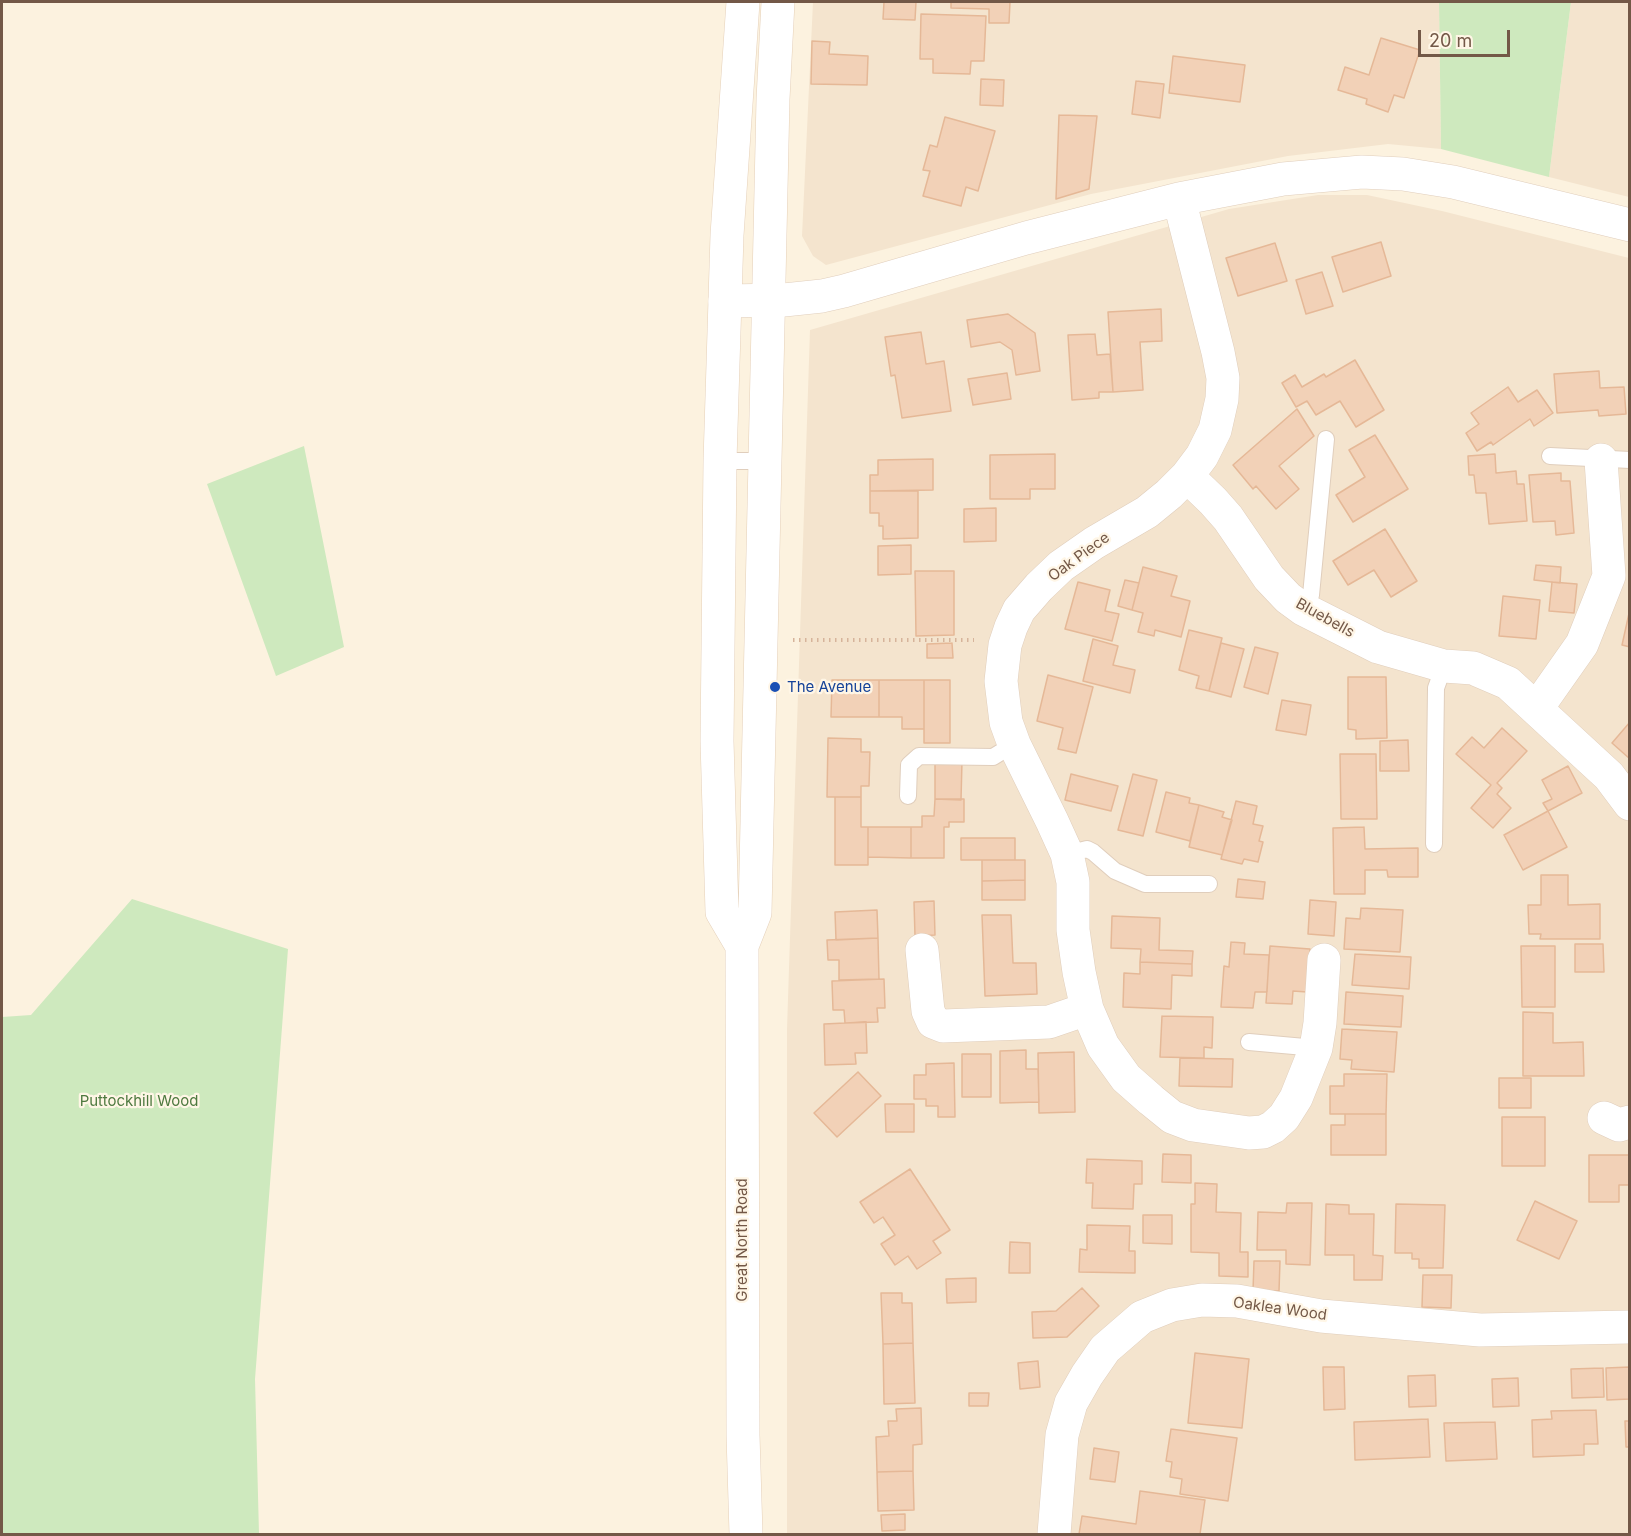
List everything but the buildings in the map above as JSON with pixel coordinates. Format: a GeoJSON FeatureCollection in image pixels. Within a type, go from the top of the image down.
{"type":"FeatureCollection","features":[{"type":"Feature","properties":{"kind":"street"},"geometry":{"type":"LineString","coordinates":[[742,946],[722,912],[717,741],[720,461],[727,235],[743,2]]}},
{"type":"Feature","properties":{"kind":"street"},"geometry":{"type":"LineString","coordinates":[[742,946],[755,913],[773,99],[778,2]]}},
{"type":"Feature","properties":{"kind":"street"},"geometry":{"type":"LineString","coordinates":[[725,301],[822,296],[1026,238],[1179,199],[1283,179],[1362,172],[1393,173],[1453,182],[1629,225]]}},
{"type":"Feature","properties":{"kind":"street","name":"Oak Piece"},"geometry":{"type":"LineString","coordinates":[[1179,199],[1223,378],[1222,399],[1215,430],[1202,456],[1169,494],[1147,513],[1094,543],[1061,566],[1019,610],[1005,645],[1001,681],[1006,722],[1014,744],[1067,854],[1073,882],[1073,930],[1087,1009],[1103,1046],[1126,1078],[1172,1116],[1193,1125],[1249,1132],[1263,1132],[1284,1117],[1296,1098],[1316,1048],[1324,960]]}},
{"type":"Feature","properties":{"kind":"street"},"geometry":{"type":"LineString","coordinates":[[1537,708],[1582,644],[1619,578],[1615,460]]}},
{"type":"Feature","properties":{"kind":"street","name":"Bluebells"},"geometry":{"type":"LineString","coordinates":[[1186,476],[1213,501],[1269,578],[1288,598],[1303,609],[1378,647],[1444,666],[1473,668],[1508,683],[1609,776],[1629,804]]}},
{"type":"Feature","properties":{"kind":"street","name":"Great North Road"},"geometry":{"type":"LineString","coordinates":[[742,946],[743,1424],[746,1534]]}},
{"type":"Feature","properties":{"kind":"street"},"geometry":{"type":"LineString","coordinates":[[922,950],[928,1011],[933,1022],[943,1026],[1049,1022],[1087,1009]]}},
{"type":"Feature","properties":{"kind":"street","name":"Oaklea Wood"},"geometry":{"type":"LineString","coordinates":[[1054,1534],[1062,1436],[1071,1403],[1105,1349],[1142,1317],[1172,1305],[1202,1300],[1237,1301],[1321,1316],[1480,1330],[1629,1327]]}},
{"type":"Feature","properties":{"kind":"lane"},"geometry":{"type":"LineString","coordinates":[[736,97],[773,99]]}},
{"type":"Feature","properties":{"kind":"lane"},"geometry":{"type":"LineString","coordinates":[[1303,609],[1311,596],[1326,439]]}},
{"type":"Feature","properties":{"kind":"lane"},"geometry":{"type":"LineString","coordinates":[[1550,456],[1615,460]]}},
{"type":"Feature","properties":{"kind":"lane"},"geometry":{"type":"LineString","coordinates":[[720,461],[764,461]]}},
{"type":"Feature","properties":{"kind":"lane"},"geometry":{"type":"LineString","coordinates":[[1434,844],[1436,688],[1444,666]]}},
{"type":"Feature","properties":{"kind":"lane"},"geometry":{"type":"LineString","coordinates":[[908,796],[909,765],[920,756],[993,757],[1014,744]]}},
{"type":"Feature","properties":{"kind":"lane"},"geometry":{"type":"LineString","coordinates":[[1067,854],[1087,849],[1114,871],[1145,884],[1209,884]]}},
{"type":"Feature","properties":{"kind":"lane"},"geometry":{"type":"LineString","coordinates":[[1250,1042],[1316,1048]]}},
{"type":"Feature","properties":{"kind":"path"},"geometry":{"type":"LineString","coordinates":[[761,663],[781,663],[785,640],[984,640],[1005,645]]}},
{"type":"Feature","properties":{"kind":"shaded area"},"geometry":{"type":"Polygon","coordinates":[[[813,2],[1439,2],[1441,149],[1388,144],[1288,156],[1091,194],[826,265],[813,256],[802,236],[813,2]]]}},
{"type":"Feature","properties":{"kind":"shaded area"},"geometry":{"type":"Polygon","coordinates":[[[1571,2],[1629,2],[1629,197],[1549,177],[1571,2]]]}},
{"type":"Feature","properties":{"kind":"shaded area"},"geometry":{"type":"Polygon","coordinates":[[[1318,195],[1367,195],[1442,211],[1629,258],[1629,1534],[787,1534],[787,1029],[810,330],[1229,209],[1318,195]]]}},
{"type":"Feature","properties":{"kind":"green space"},"geometry":{"type":"Polygon","coordinates":[[[1439,2],[1571,2],[1549,177],[1441,149],[1439,2]]]}},
{"type":"Feature","properties":{"kind":"green space"},"geometry":{"type":"Polygon","coordinates":[[[304,446],[344,647],[276,676],[207,484],[304,446]]]}},
{"type":"Feature","properties":{"kind":"green space","name":"Puttockhill Wood"},"geometry":{"type":"Polygon","coordinates":[[[132,899],[288,949],[255,1379],[259,1534],[2,1534],[2,1017],[31,1015],[132,899]]]}},
{"type":"Feature","properties":{"kind":"place","name":"The Avenue"},"geometry":{"type":"Point","coordinates":[775,687]}}]}
